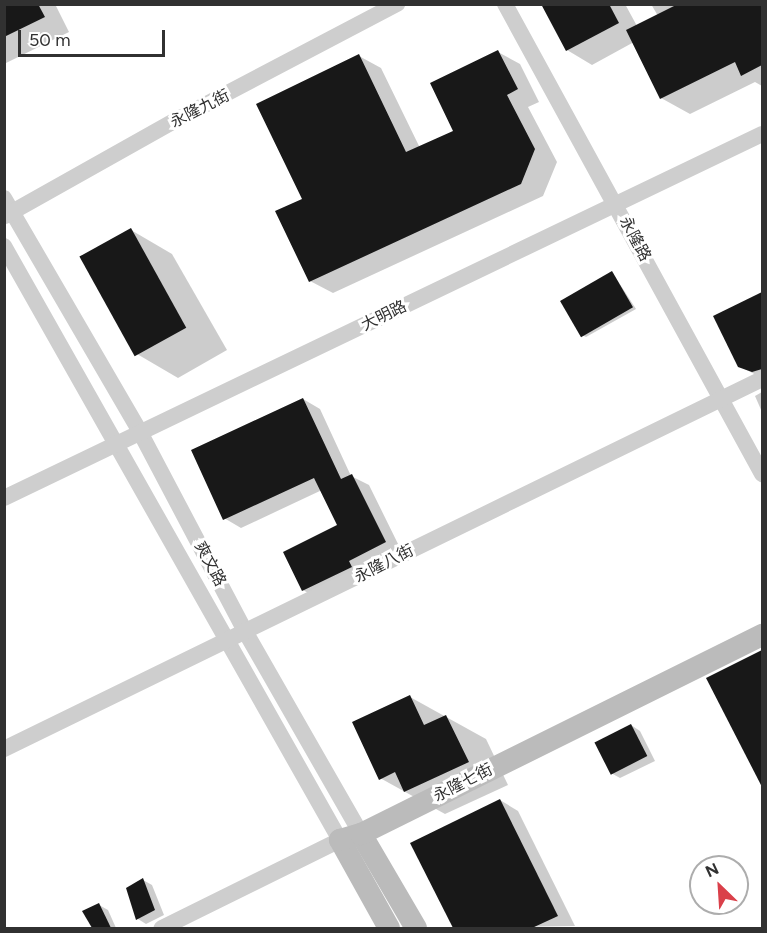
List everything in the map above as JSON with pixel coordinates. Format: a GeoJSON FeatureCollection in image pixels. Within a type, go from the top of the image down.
{"type":"FeatureCollection","features":[{"type":"Feature","properties":{"kind":"street","name":"永隆九街"},"geometry":{"type":"LineString","coordinates":[[7,209],[397,4]]}},
{"type":"Feature","properties":{"kind":"street","name":"永隆路"},"geometry":{"type":"LineString","coordinates":[[505,4],[762,474]]}},
{"type":"Feature","properties":{"kind":"street","name":"大明路"},"geometry":{"type":"LineString","coordinates":[[4,498],[762,134]]}},
{"type":"Feature","properties":{"kind":"street","name":"爽文路"},"geometry":{"type":"LineString","coordinates":[[7,209],[140,432],[350,837],[389,928]]}},
{"type":"Feature","properties":{"kind":"street","name":"爽文路"},"geometry":{"type":"LineString","coordinates":[[4,246],[118,443],[226,643],[350,837],[416,928]]}},
{"type":"Feature","properties":{"kind":"street","name":"永隆八街"},"geometry":{"type":"LineString","coordinates":[[4,749],[226,643],[762,379]]}},
{"type":"Feature","properties":{"kind":"street","name":"永隆七街"},"geometry":{"type":"LineString","coordinates":[[162,928],[762,635]]}},
{"type":"Feature","properties":{"kind":"building"},"geometry":{"type":"Polygon","coordinates":[[[4,4],[38,4],[45,17],[4,37],[4,4]]]}},
{"type":"Feature","properties":{"kind":"building"},"geometry":{"type":"Polygon","coordinates":[[[541,4],[609,4],[619,23],[566,51],[541,4]]]}},
{"type":"Feature","properties":{"kind":"building"},"geometry":{"type":"Polygon","coordinates":[[[678,4],[762,4],[762,65],[741,76],[735,62],[660,99],[626,30],[678,4]]]}},
{"type":"Feature","properties":{"kind":"building"},"geometry":{"type":"Polygon","coordinates":[[[498,50],[518,89],[507,95],[535,149],[521,184],[309,282],[275,211],[302,199],[256,104],[359,54],[406,152],[453,131],[430,83],[498,50]]]}},
{"type":"Feature","properties":{"kind":"building"},"geometry":{"type":"Polygon","coordinates":[[[131,228],[186,328],[135,356],[79,257],[131,228]]]}},
{"type":"Feature","properties":{"kind":"building"},"geometry":{"type":"Polygon","coordinates":[[[612,271],[633,307],[581,337],[560,301],[612,271]]]}},
{"type":"Feature","properties":{"kind":"building"},"geometry":{"type":"Polygon","coordinates":[[[762,292],[762,369],[752,372],[738,367],[713,316],[762,292]]]}},
{"type":"Feature","properties":{"kind":"building"},"geometry":{"type":"Polygon","coordinates":[[[303,398],[341,479],[352,474],[386,542],[349,561],[352,567],[302,591],[283,552],[337,525],[314,478],[223,520],[191,450],[303,398]]]}},
{"type":"Feature","properties":{"kind":"building"},"geometry":{"type":"Polygon","coordinates":[[[762,650],[762,787],[706,678],[762,650]]]}},
{"type":"Feature","properties":{"kind":"building"},"geometry":{"type":"Polygon","coordinates":[[[410,695],[424,725],[446,715],[469,762],[404,792],[395,772],[379,780],[352,722],[410,695]]]}},
{"type":"Feature","properties":{"kind":"building"},"geometry":{"type":"Polygon","coordinates":[[[631,724],[647,756],[611,775],[594,743],[631,724]]]}},
{"type":"Feature","properties":{"kind":"building"},"geometry":{"type":"Polygon","coordinates":[[[500,799],[558,916],[532,928],[453,928],[410,843],[500,799]]]}},
{"type":"Feature","properties":{"kind":"building"},"geometry":{"type":"Polygon","coordinates":[[[143,878],[155,910],[136,920],[126,888],[143,878]]]}},
{"type":"Feature","properties":{"kind":"building"},"geometry":{"type":"Polygon","coordinates":[[[99,903],[111,928],[92,928],[82,911],[99,903]]]}}]}
